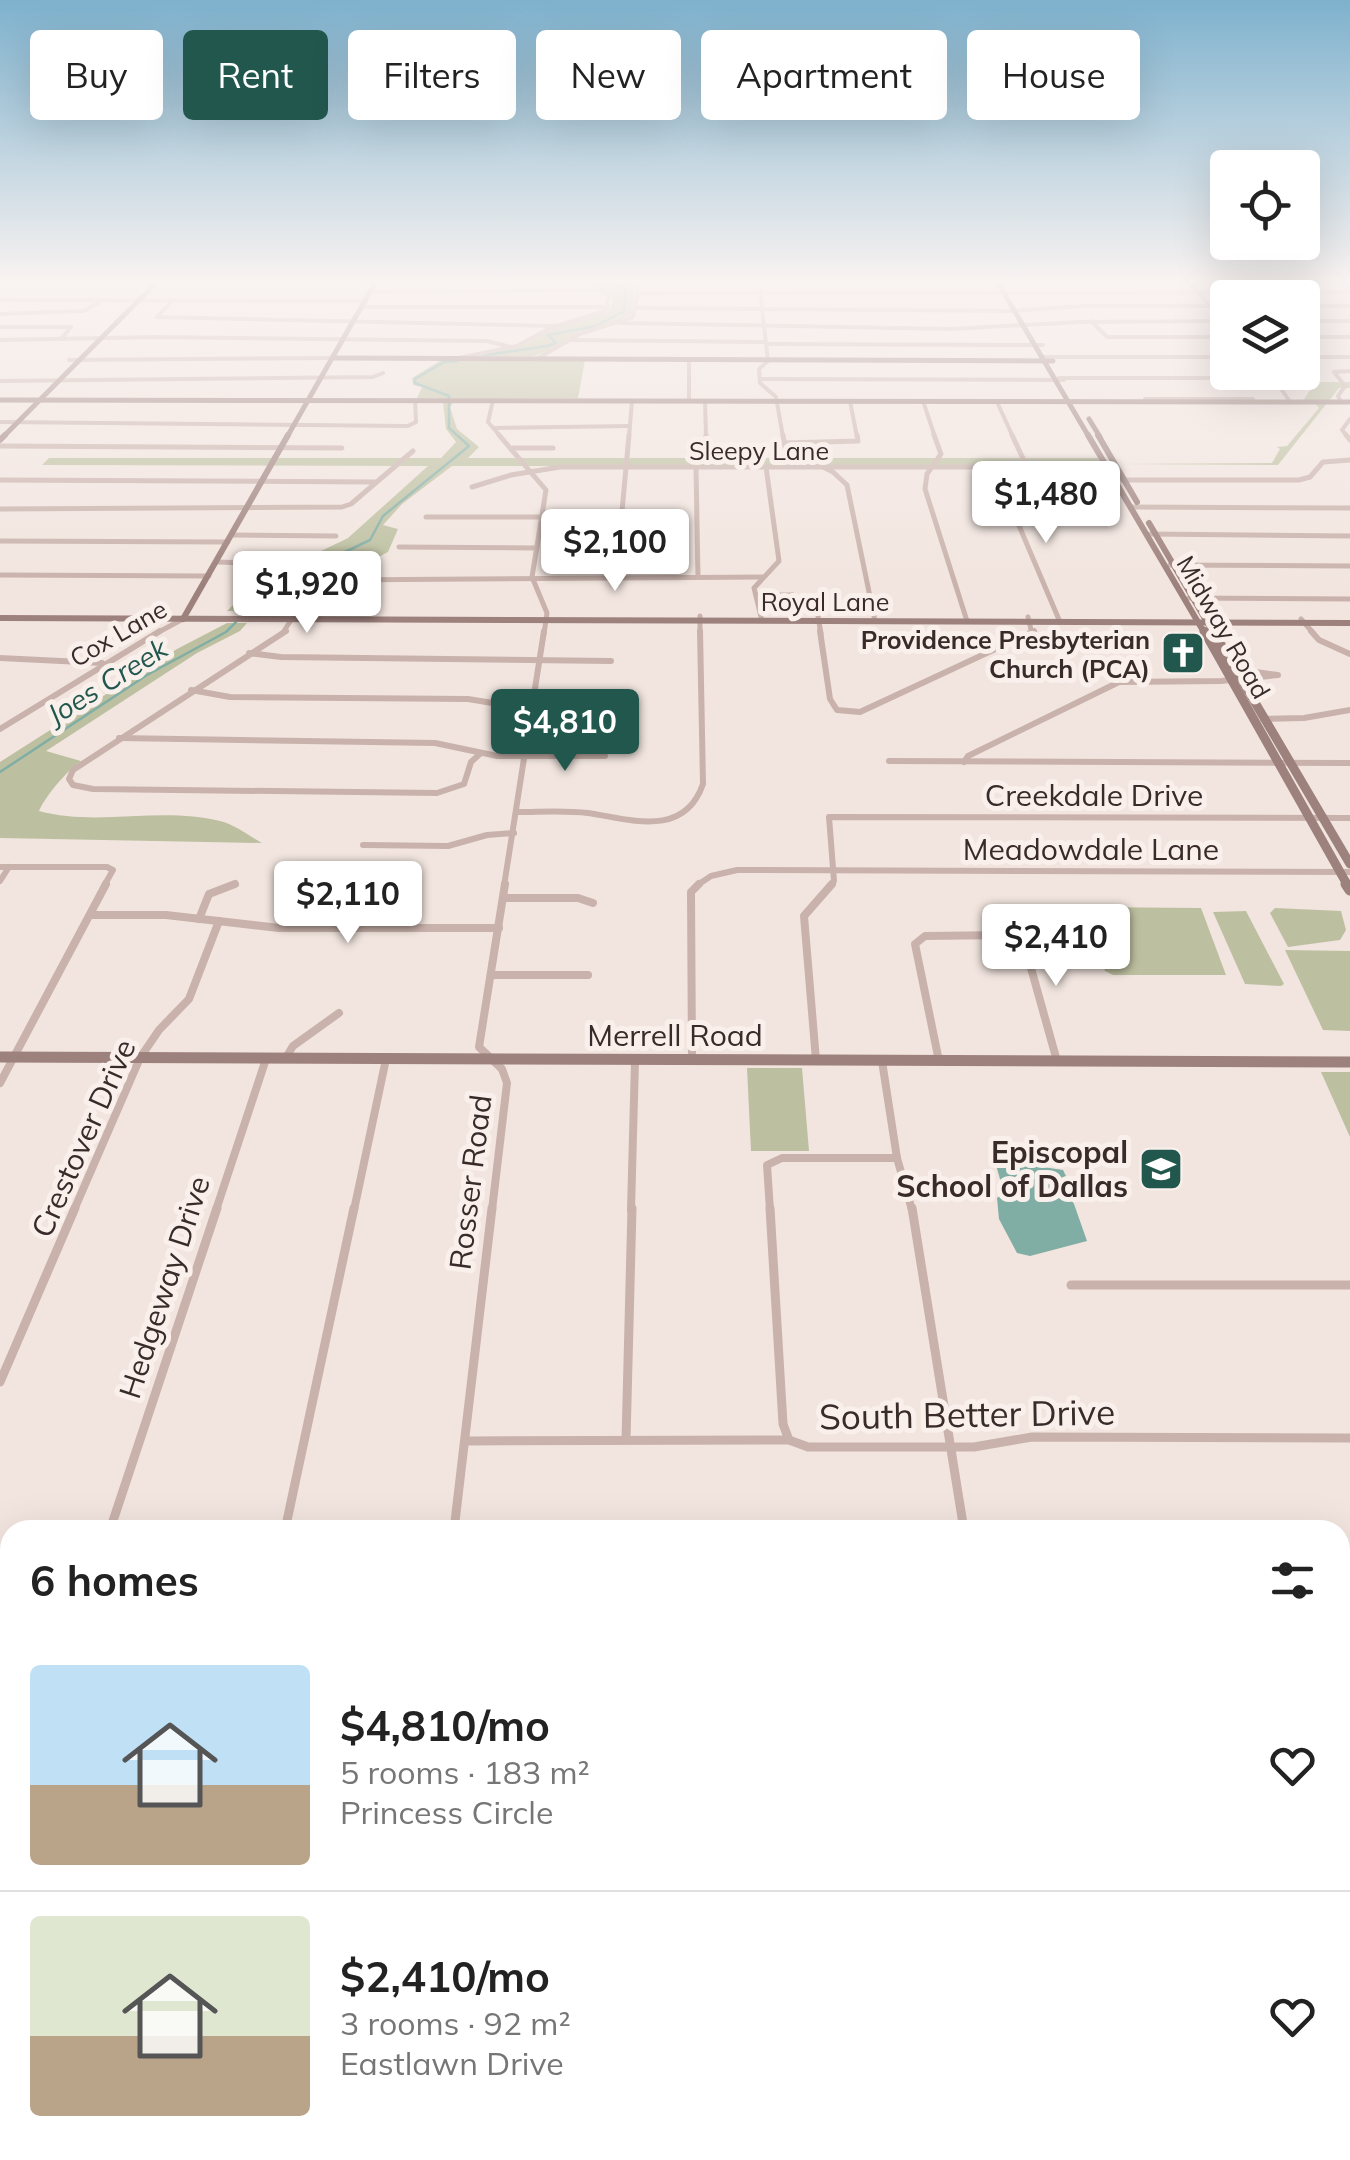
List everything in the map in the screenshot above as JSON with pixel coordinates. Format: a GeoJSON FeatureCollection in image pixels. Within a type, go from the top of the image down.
{"type":"FeatureCollection","features":[{"type":"Feature","properties":{"kind":"main road"},"geometry":{"type":"LineString","coordinates":[[0,430],[45,384]]}},
{"type":"Feature","properties":{"kind":"main road"},"geometry":{"type":"LineString","coordinates":[[0,443],[54,384]]}},
{"type":"Feature","properties":{"kind":"main road","name":"Cox Lane"},"geometry":{"type":"LineString","coordinates":[[185,616],[318,384]]}},
{"type":"Feature","properties":{"kind":"main road","name":"Midway Road"},"geometry":{"type":"LineString","coordinates":[[1062,384],[1125,480],[1135,506]]}},
{"type":"Feature","properties":{"kind":"main road"},"geometry":{"type":"LineString","coordinates":[[0,400],[1168,400],[1225,405],[1239,400],[1346,402]]}},
{"type":"Feature","properties":{"kind":"main road","name":"Midway Road"},"geometry":{"type":"LineString","coordinates":[[1074,402],[1115,480],[1195,598],[1225,669],[1345,872],[1350,890]]}},
{"type":"Feature","properties":{"kind":"main road","name":"Midway Road"},"geometry":{"type":"LineString","coordinates":[[1170,565],[1184,598],[1243,680],[1350,864]]}},
{"type":"Feature","properties":{"kind":"main road","name":"Royal Lane"},"geometry":{"type":"LineString","coordinates":[[0,616],[1350,621]]}},
{"type":"Feature","properties":{"kind":"main road","name":"Merrell Road"},"geometry":{"type":"LineString","coordinates":[[0,1057],[1350,1062]]}},
{"type":"Feature","properties":{"kind":"street"},"geometry":{"type":"LineString","coordinates":[[689,384],[689,401]]}},
{"type":"Feature","properties":{"kind":"street"},"geometry":{"type":"LineString","coordinates":[[763,384],[777,401],[784,444],[790,453],[824,467],[846,485],[875,619]]}},
{"type":"Feature","properties":{"kind":"street"},"geometry":{"type":"LineString","coordinates":[[1280,390],[1290,402]]}},
{"type":"Feature","properties":{"kind":"street"},"geometry":{"type":"LineString","coordinates":[[1145,399],[1253,399]]}},
{"type":"Feature","properties":{"kind":"street"},"geometry":{"type":"LineString","coordinates":[[4,422],[411,425],[416,422],[415,400]]}},
{"type":"Feature","properties":{"kind":"street"},"geometry":{"type":"LineString","coordinates":[[493,400],[488,420],[546,490],[532,577]]}},
{"type":"Feature","properties":{"kind":"street"},"geometry":{"type":"LineString","coordinates":[[616,577],[632,400]]}},
{"type":"Feature","properties":{"kind":"street"},"geometry":{"type":"LineString","coordinates":[[698,577],[696,467],[706,456],[705,401]]}},
{"type":"Feature","properties":{"kind":"street"},"geometry":{"type":"LineString","coordinates":[[784,444],[858,441],[850,401]]}},
{"type":"Feature","properties":{"kind":"street"},"geometry":{"type":"LineString","coordinates":[[923,402],[941,454],[925,478],[925,489],[966,619]]}},
{"type":"Feature","properties":{"kind":"street"},"geometry":{"type":"LineString","coordinates":[[996,402],[1027,467]]}},
{"type":"Feature","properties":{"kind":"street"},"geometry":{"type":"LineString","coordinates":[[1350,419],[1342,432],[1350,440]]}},
{"type":"Feature","properties":{"kind":"street"},"geometry":{"type":"LineString","coordinates":[[494,428],[630,426]]}},
{"type":"Feature","properties":{"kind":"street"},"geometry":{"type":"LineString","coordinates":[[0,443],[342,448]]}},
{"type":"Feature","properties":{"kind":"street"},"geometry":{"type":"LineString","coordinates":[[513,448],[553,448]]}},
{"type":"Feature","properties":{"kind":"street"},"geometry":{"type":"LineString","coordinates":[[0,509],[342,507],[413,451]]}},
{"type":"Feature","properties":{"kind":"street"},"geometry":{"type":"LineString","coordinates":[[1115,480],[1299,480],[1310,477],[1322,462],[1350,460]]}},
{"type":"Feature","properties":{"kind":"street","name":"Sleepy Lane"},"geometry":{"type":"LineString","coordinates":[[472,487],[531,471],[624,467],[1108,467]]}},
{"type":"Feature","properties":{"kind":"street"},"geometry":{"type":"LineString","coordinates":[[762,618],[754,588],[778,561],[766,467]]}},
{"type":"Feature","properties":{"kind":"street"},"geometry":{"type":"LineString","coordinates":[[1010,467],[1002,478],[1003,488],[1059,620]]}},
{"type":"Feature","properties":{"kind":"street"},"geometry":{"type":"LineString","coordinates":[[0,480],[376,482]]}},
{"type":"Feature","properties":{"kind":"street"},"geometry":{"type":"LineString","coordinates":[[1135,506],[1350,508]]}},
{"type":"Feature","properties":{"kind":"street"},"geometry":{"type":"LineString","coordinates":[[426,517],[543,518]]}},
{"type":"Feature","properties":{"kind":"street"},"geometry":{"type":"LineString","coordinates":[[1152,534],[1350,536]]}},
{"type":"Feature","properties":{"kind":"street"},"geometry":{"type":"LineString","coordinates":[[0,541],[336,536]]}},
{"type":"Feature","properties":{"kind":"street"},"geometry":{"type":"LineString","coordinates":[[399,547],[537,548]]}},
{"type":"Feature","properties":{"kind":"street"},"geometry":{"type":"LineString","coordinates":[[216,562],[278,564]]}},
{"type":"Feature","properties":{"kind":"street"},"geometry":{"type":"LineString","coordinates":[[1170,565],[1350,566]]}},
{"type":"Feature","properties":{"kind":"street"},"geometry":{"type":"LineString","coordinates":[[0,575],[209,576]]}},
{"type":"Feature","properties":{"kind":"street","name":"Rosser Road"},"geometry":{"type":"LineString","coordinates":[[455,1520],[507,1083],[502,1070],[480,1048],[547,618],[532,577]]}},
{"type":"Feature","properties":{"kind":"street"},"geometry":{"type":"LineString","coordinates":[[481,753],[471,762],[464,784],[437,793],[92,789],[73,784],[71,772],[288,630],[308,594],[339,578],[764,577]]}},
{"type":"Feature","properties":{"kind":"street"},"geometry":{"type":"LineString","coordinates":[[756,595],[792,595]]}},
{"type":"Feature","properties":{"kind":"street"},"geometry":{"type":"LineString","coordinates":[[1184,598],[1350,599]]}},
{"type":"Feature","properties":{"kind":"street","name":"Cox Lane"},"geometry":{"type":"LineString","coordinates":[[2,725],[185,616]]}},
{"type":"Feature","properties":{"kind":"street"},"geometry":{"type":"LineString","coordinates":[[517,812],[588,813],[624,822],[654,822],[685,811],[699,799],[703,784],[700,618]]}},
{"type":"Feature","properties":{"kind":"street"},"geometry":{"type":"LineString","coordinates":[[819,619],[830,699],[836,710],[845,713],[860,712],[1030,636],[1034,632],[1029,620]]}},
{"type":"Feature","properties":{"kind":"street"},"geometry":{"type":"LineString","coordinates":[[1303,621],[1319,640],[1350,654]]}},
{"type":"Feature","properties":{"kind":"street"},"geometry":{"type":"LineString","coordinates":[[249,653],[280,657],[611,662]]}},
{"type":"Feature","properties":{"kind":"street"},"geometry":{"type":"LineString","coordinates":[[0,658],[78,658],[102,663]]}},
{"type":"Feature","properties":{"kind":"street"},"geometry":{"type":"LineString","coordinates":[[964,762],[970,755],[1108,686],[1132,681],[1278,676],[1270,671],[1225,669]]}},
{"type":"Feature","properties":{"kind":"street"},"geometry":{"type":"LineString","coordinates":[[191,690],[230,698],[468,698],[533,707],[608,707]]}},
{"type":"Feature","properties":{"kind":"street"},"geometry":{"type":"LineString","coordinates":[[1254,719],[1326,716],[1350,710]]}},
{"type":"Feature","properties":{"kind":"street"},"geometry":{"type":"LineString","coordinates":[[119,738],[435,743],[481,753],[605,756]]}},
{"type":"Feature","properties":{"kind":"street"},"geometry":{"type":"LineString","coordinates":[[889,761],[1350,763]]}},
{"type":"Feature","properties":{"kind":"street","name":"Creekdale Drive"},"geometry":{"type":"LineString","coordinates":[[833,871],[828,822],[838,816],[1350,818]]}},
{"type":"Feature","properties":{"kind":"street"},"geometry":{"type":"LineString","coordinates":[[363,845],[448,846],[487,835],[514,833]]}},
{"type":"Feature","properties":{"kind":"street"},"geometry":{"type":"LineString","coordinates":[[0,880],[4,866],[113,870],[0,1083]]}},
{"type":"Feature","properties":{"kind":"street"},"geometry":{"type":"LineString","coordinates":[[816,1060],[804,916],[830,888],[833,871]]}},
{"type":"Feature","properties":{"kind":"street","name":"Meadowdale Lane"},"geometry":{"type":"LineString","coordinates":[[692,1060],[693,888],[719,873],[1345,872]]}},
{"type":"Feature","properties":{"kind":"street"},"geometry":{"type":"LineString","coordinates":[[199,918],[210,894],[235,884]]}},
{"type":"Feature","properties":{"kind":"street"},"geometry":{"type":"LineString","coordinates":[[504,898],[578,898],[592,904]]}},
{"type":"Feature","properties":{"kind":"street"},"geometry":{"type":"LineString","coordinates":[[91,915],[199,918],[280,928],[499,928]]}},
{"type":"Feature","properties":{"kind":"street","name":"Crestover Drive"},"geometry":{"type":"LineString","coordinates":[[0,1382],[140,1058],[189,999],[219,922]]}},
{"type":"Feature","properties":{"kind":"street"},"geometry":{"type":"LineString","coordinates":[[938,1061],[914,944],[925,936],[1019,939],[1024,943],[1057,1061]]}},
{"type":"Feature","properties":{"kind":"street"},"geometry":{"type":"LineString","coordinates":[[490,975],[588,975]]}},
{"type":"Feature","properties":{"kind":"street"},"geometry":{"type":"LineString","coordinates":[[285,1059],[292,1046],[339,1013]]}},
{"type":"Feature","properties":{"kind":"street","name":"Hedgeway Drive"},"geometry":{"type":"LineString","coordinates":[[113,1520],[266,1059]]}},
{"type":"Feature","properties":{"kind":"street"},"geometry":{"type":"LineString","coordinates":[[287,1520],[386,1059]]}},
{"type":"Feature","properties":{"kind":"street"},"geometry":{"type":"LineString","coordinates":[[626,1440],[635,1060]]}},
{"type":"Feature","properties":{"kind":"street"},"geometry":{"type":"LineString","coordinates":[[882,1060],[897,1158],[911,1202],[962,1520]]}},
{"type":"Feature","properties":{"kind":"street"},"geometry":{"type":"LineString","coordinates":[[789,1440],[783,1424],[767,1165],[782,1158],[897,1158]]}},
{"type":"Feature","properties":{"kind":"street"},"geometry":{"type":"LineString","coordinates":[[1071,1285],[1350,1285]]}},
{"type":"Feature","properties":{"kind":"street","name":"South Better Drive"},"geometry":{"type":"LineString","coordinates":[[466,1441],[789,1440],[808,1447],[950,1447],[1032,1437],[1350,1438]]}},
{"type":"Feature","properties":{"kind":"green space"},"geometry":{"type":"Polygon","coordinates":[[[581,384],[578,398],[417,398],[422,387],[413,385],[581,384]]]}},
{"type":"Feature","properties":{"kind":"green space"},"geometry":{"type":"Polygon","coordinates":[[[1320,384],[1350,384],[1350,388],[1339,388],[1278,465],[1121,464],[1272,463],[1280,449],[1277,447],[1287,446],[1319,408],[1303,401],[1310,390],[1320,390],[1320,384]]]}},
{"type":"Feature","properties":{"kind":"green space"},"geometry":{"type":"Polygon","coordinates":[[[443,402],[454,402],[450,407],[457,429],[479,447],[468,458],[1098,458],[1102,466],[452,466],[402,504],[383,525],[398,529],[388,552],[343,576],[319,583],[304,594],[296,610],[227,611],[255,583],[348,538],[428,466],[42,465],[49,458],[441,458],[456,442],[446,429],[443,402]]]}},
{"type":"Feature","properties":{"kind":"green space"},"geometry":{"type":"Polygon","coordinates":[[[227,623],[247,623],[46,751],[81,761],[58,783],[39,811],[84,817],[197,817],[236,827],[262,843],[0,838],[0,762],[177,649],[227,623]]]}},
{"type":"Feature","properties":{"kind":"green space"},"geometry":{"type":"Polygon","coordinates":[[[1084,907],[1201,908],[1226,975],[1113,975],[1105,971],[1084,907]]]}},
{"type":"Feature","properties":{"kind":"green space"},"geometry":{"type":"Polygon","coordinates":[[[1275,908],[1341,911],[1346,930],[1340,940],[1288,947],[1270,913],[1275,908]]]}},
{"type":"Feature","properties":{"kind":"green space"},"geometry":{"type":"Polygon","coordinates":[[[1246,911],[1284,984],[1281,986],[1245,984],[1213,912],[1246,911]]]}},
{"type":"Feature","properties":{"kind":"green space"},"geometry":{"type":"Polygon","coordinates":[[[1285,950],[1350,951],[1350,1031],[1323,1030],[1285,950]]]}},
{"type":"Feature","properties":{"kind":"green space"},"geometry":{"type":"Polygon","coordinates":[[[747,1068],[802,1068],[809,1151],[751,1151],[747,1068]]]}},
{"type":"Feature","properties":{"kind":"green space"},"geometry":{"type":"Polygon","coordinates":[[[1321,1072],[1350,1072],[1350,1137],[1321,1072]]]}},
{"type":"Feature","properties":{"kind":"water"},"geometry":{"type":"Polygon","coordinates":[[[1009,1162],[1063,1170],[1066,1176],[1061,1184],[1074,1204],[1087,1241],[1030,1256],[1017,1253],[999,1219],[997,1198],[1004,1193],[996,1165],[1009,1162]]]}},
{"type":"Feature","properties":{"kind":"waterway","name":"Joes Creek"},"geometry":{"type":"LineString","coordinates":[[243,611],[259,593],[370,540],[383,516],[469,446],[449,428],[449,396],[417,384]]}},
{"type":"Feature","properties":{"kind":"waterway","name":"Joes Creek"},"geometry":{"type":"LineString","coordinates":[[0,772],[147,675],[226,632],[236,622]]}},
{"type":"Feature","properties":{"kind":"place","name":"Providence Presbyterian Church (PCA)"},"geometry":{"type":"Point","coordinates":[1183,653]}},
{"type":"Feature","properties":{"kind":"place","name":"Episcopal School of Dallas"},"geometry":{"type":"Point","coordinates":[1161,1169]}}]}
